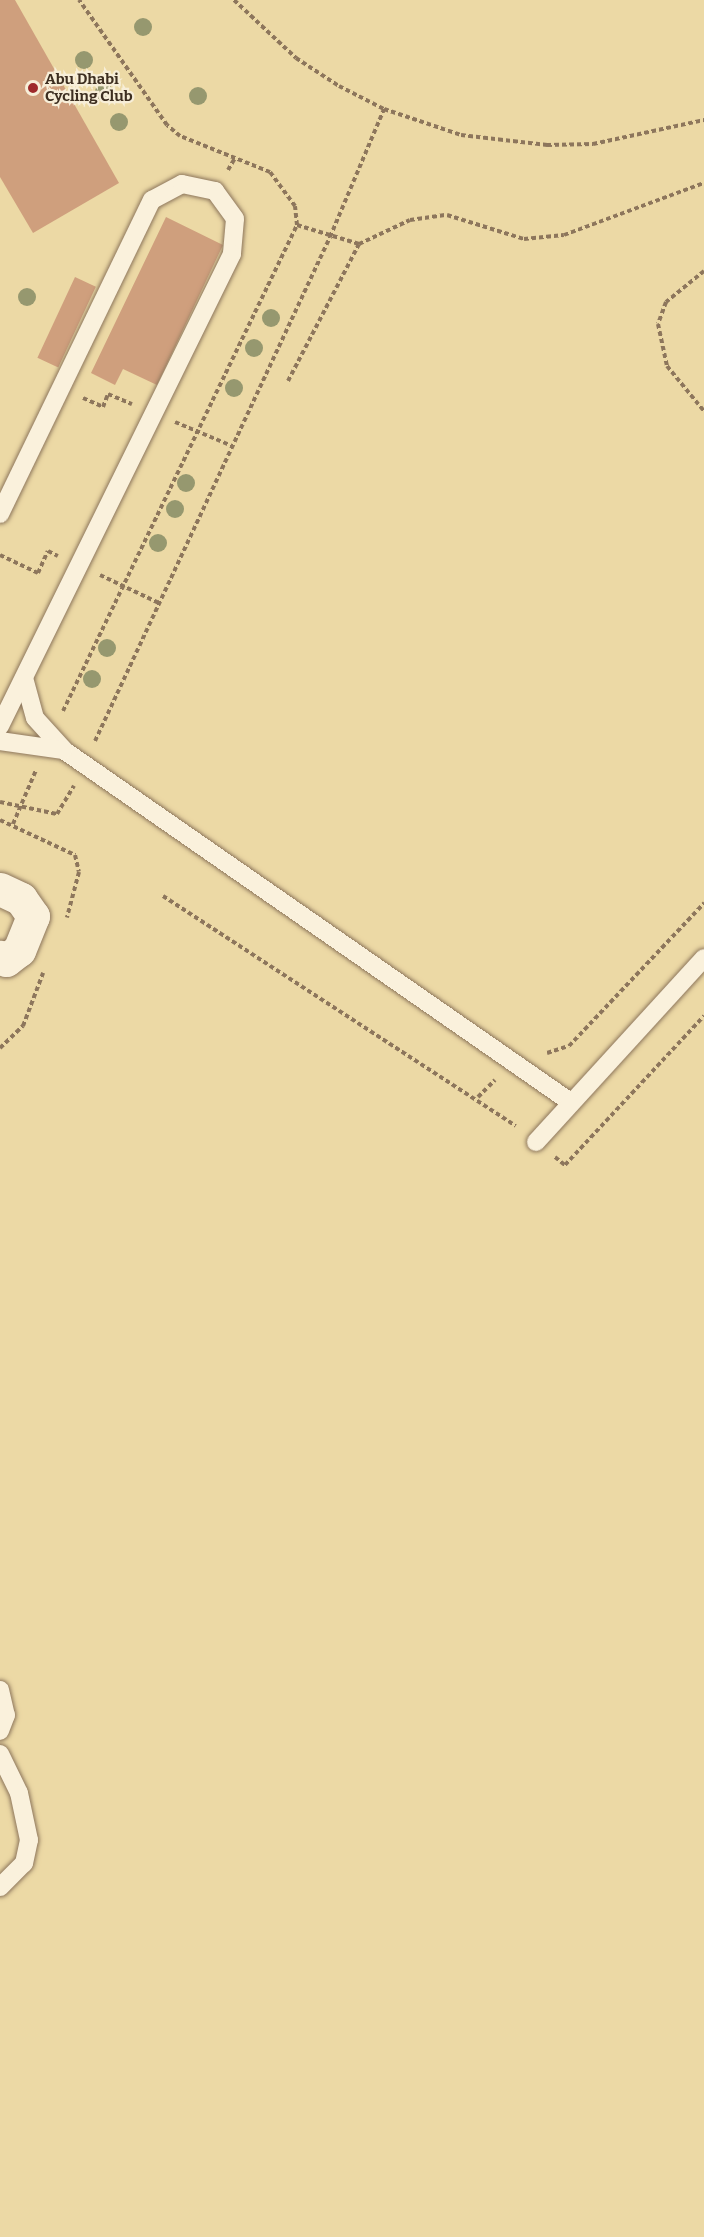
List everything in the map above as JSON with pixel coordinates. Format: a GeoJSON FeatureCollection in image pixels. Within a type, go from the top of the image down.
{"type":"FeatureCollection","features":[{"type":"Feature","properties":{"kind":"street"},"geometry":{"type":"LineString","coordinates":[[0,889],[21,899],[33,916],[26,941],[2,961]]}},
{"type":"Feature","properties":{"kind":"lane"},"geometry":{"type":"LineString","coordinates":[[0,513],[152,200],[182,184],[215,192],[235,219],[232,254],[0,726]]}},
{"type":"Feature","properties":{"kind":"lane"},"geometry":{"type":"LineString","coordinates":[[24,678],[35,718],[65,751],[569,1101]]}},
{"type":"Feature","properties":{"kind":"lane"},"geometry":{"type":"LineString","coordinates":[[0,741],[65,751]]}},
{"type":"Feature","properties":{"kind":"lane"},"geometry":{"type":"LineString","coordinates":[[536,1142],[569,1101],[704,958]]}},
{"type":"Feature","properties":{"kind":"lane"},"geometry":{"type":"LineString","coordinates":[[0,1690],[6,1714],[0,1731]]}},
{"type":"Feature","properties":{"kind":"lane"},"geometry":{"type":"LineString","coordinates":[[0,1754],[20,1793],[29,1840],[24,1863],[0,1887]]}},
{"type":"Feature","properties":{"kind":"path"},"geometry":{"type":"LineString","coordinates":[[234,0],[296,58],[384,109],[461,135],[547,145],[638,138],[704,120]]}},
{"type":"Feature","properties":{"kind":"path"},"geometry":{"type":"LineString","coordinates":[[0,802],[57,814],[84,764],[330,237],[384,109]]}},
{"type":"Feature","properties":{"kind":"path"},"geometry":{"type":"LineString","coordinates":[[288,381],[359,244],[410,220],[447,214],[524,239],[564,235],[704,183]]}},
{"type":"Feature","properties":{"kind":"path"},"geometry":{"type":"LineString","coordinates":[[297,225],[330,237],[359,244]]}},
{"type":"Feature","properties":{"kind":"path"},"geometry":{"type":"LineString","coordinates":[[704,271],[666,302],[658,324],[667,366],[704,411]]}},
{"type":"Feature","properties":{"kind":"path"},"geometry":{"type":"LineString","coordinates":[[534,1049],[557,1053],[569,1046],[704,903]]}},
{"type":"Feature","properties":{"kind":"sand"},"geometry":{"type":"Polygon","coordinates":[[[0,0],[704,0],[704,2237],[0,2237],[0,0]]]}},
{"type":"Feature","properties":{"kind":"building","name":"Abu Dhabi Cycling Club"},"geometry":{"type":"Polygon","coordinates":[[[0,0],[15,0],[119,183],[33,233],[0,177],[0,0]]]}},
{"type":"Feature","properties":{"kind":"building"},"geometry":{"type":"Polygon","coordinates":[[[166,217],[223,245],[157,385],[123,369],[115,385],[91,373],[166,217]]]}},
{"type":"Feature","properties":{"kind":"building"},"geometry":{"type":"Polygon","coordinates":[[[75,277],[96,287],[58,367],[37,358],[75,277]]]}},
{"type":"Feature","properties":{"kind":"place","name":"Abu Dhabi Cycling Club"},"geometry":{"type":"Point","coordinates":[33,88]}}]}
